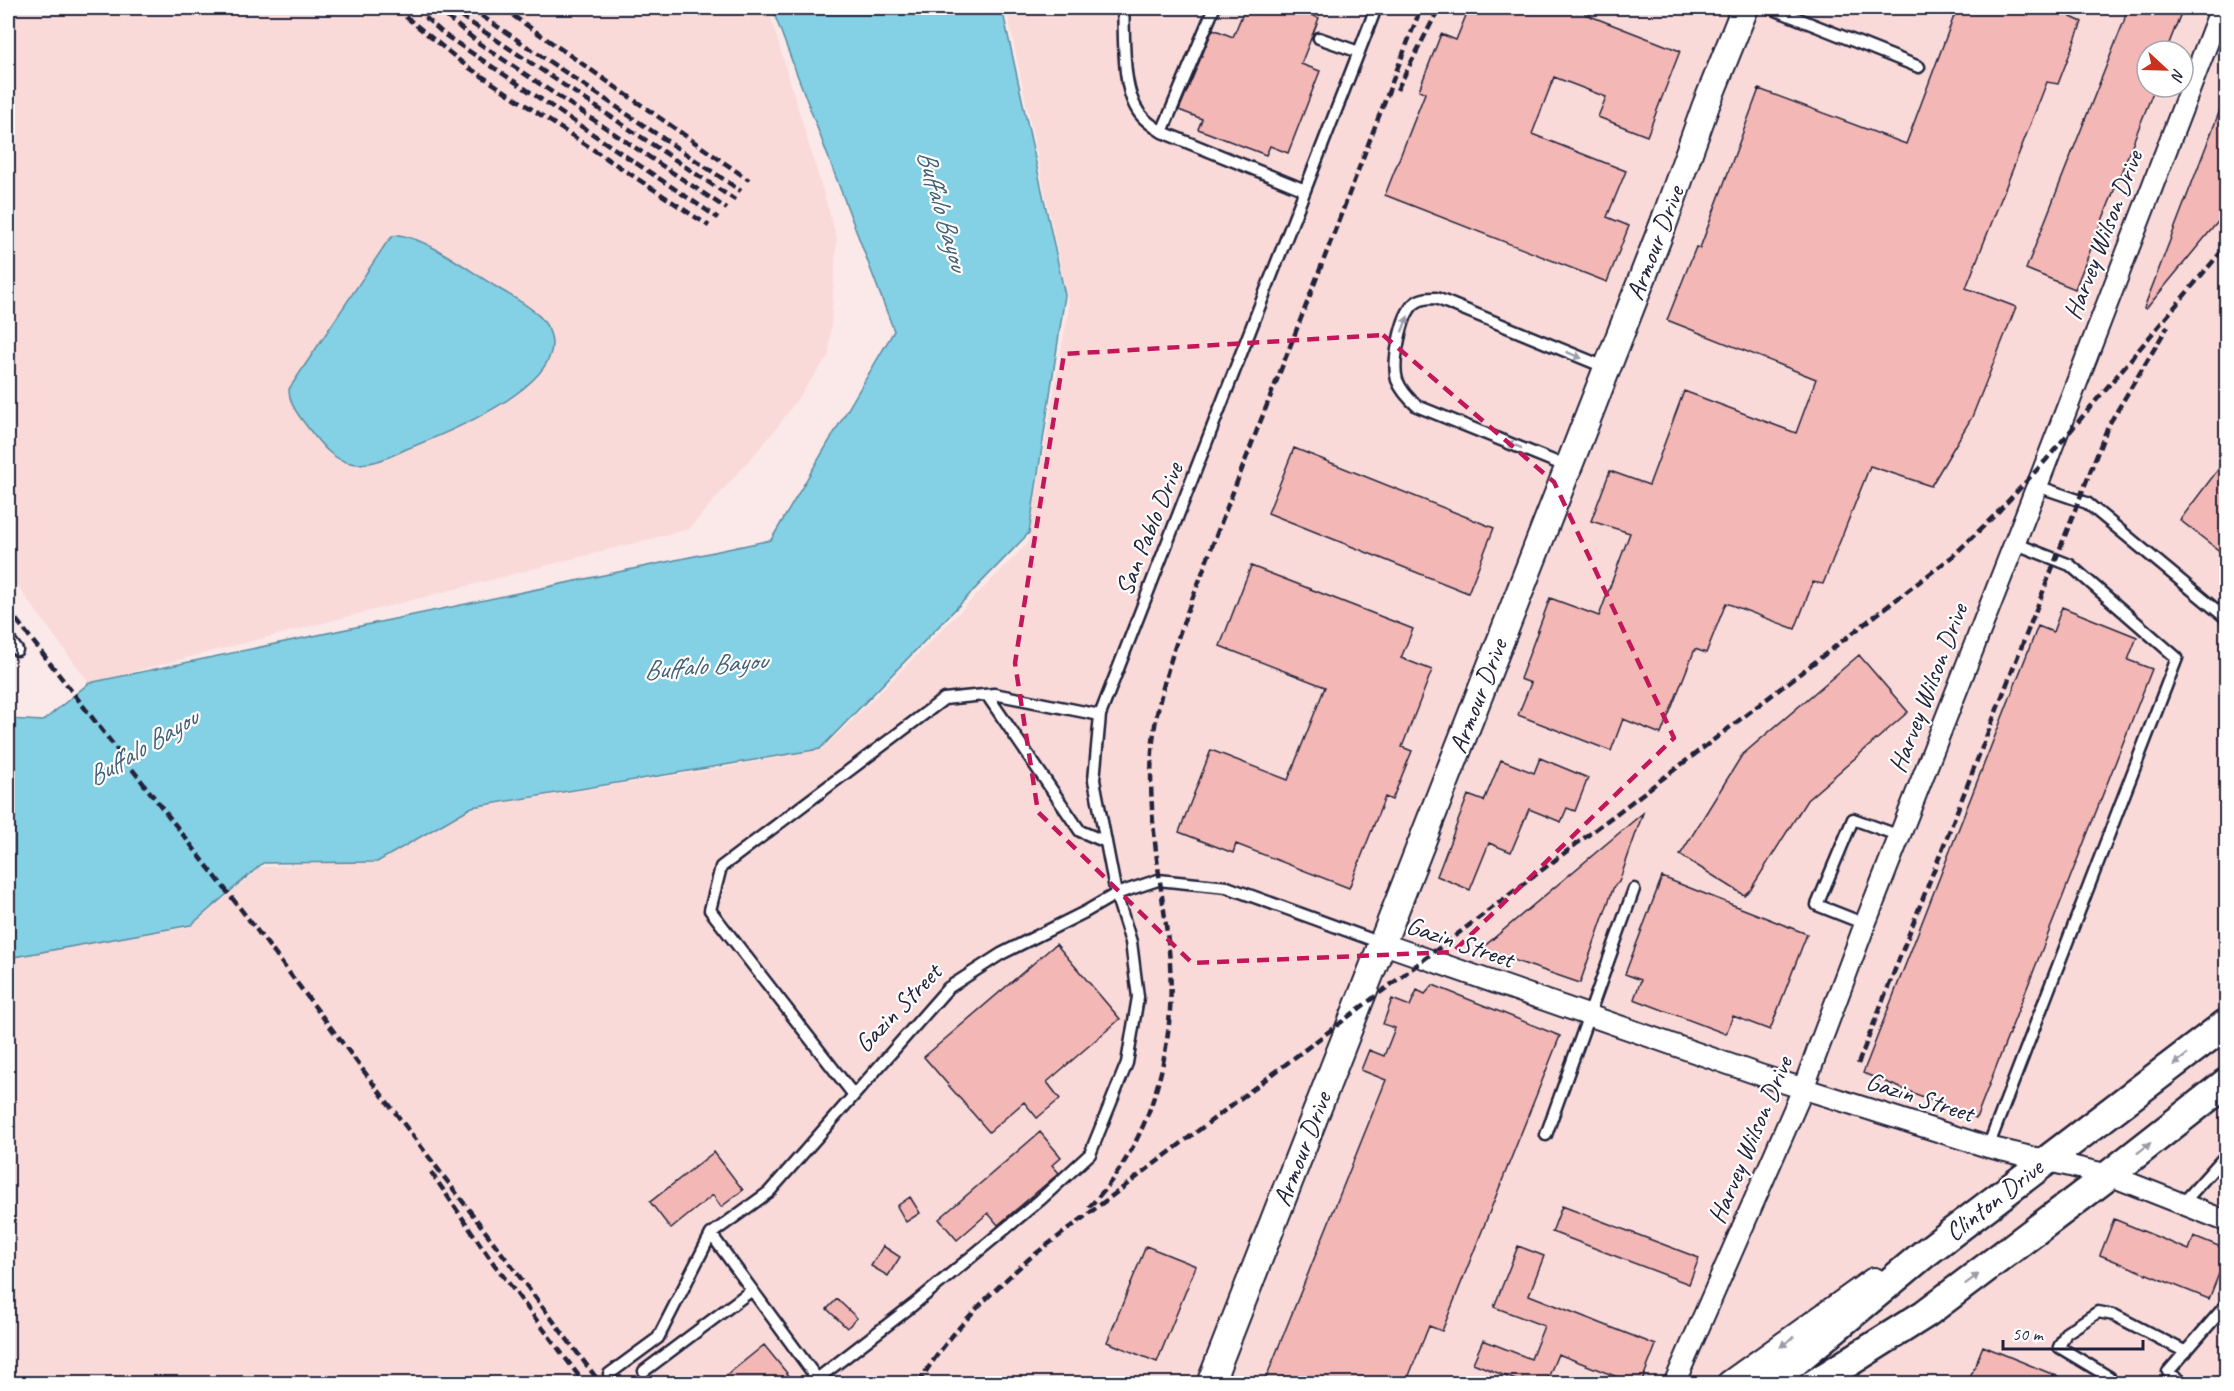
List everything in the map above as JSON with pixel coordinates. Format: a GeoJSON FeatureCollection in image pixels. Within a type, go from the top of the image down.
{"type":"FeatureCollection","features":[{"type":"Feature","properties":{"kind":"main road","name":"Clinton Drive"},"geometry":{"type":"LineString","coordinates":[[1768,1383],[1924,1254],[2226,1024]]}},
{"type":"Feature","properties":{"kind":"main road","name":"Clinton Drive"},"geometry":{"type":"LineString","coordinates":[[1814,1383],[1925,1314],[2226,1083]]}},
{"type":"Feature","properties":{"kind":"street","name":"Armour Drive"},"geometry":{"type":"LineString","coordinates":[[1210,1383],[1607,368],[1745,8]]}},
{"type":"Feature","properties":{"kind":"street","name":"Harvey Wilson Drive"},"geometry":{"type":"LineString","coordinates":[[1674,1383],[1803,1089],[1864,924],[2037,486],[2221,8]]}},
{"type":"Feature","properties":{"kind":"street","name":"Gazin Street"},"geometry":{"type":"LineString","coordinates":[[1381,943],[1803,1089],[1988,1147],[2109,1175],[2226,1221]]}},
{"type":"Feature","properties":{"kind":"street"},"geometry":{"type":"LineString","coordinates":[[1730,1383],[1883,1274],[1924,1254]]}},
{"type":"Feature","properties":{"kind":"street"},"geometry":{"type":"LineString","coordinates":[[1842,1383],[1925,1314]]}},
{"type":"Feature","properties":{"kind":"lane"},"geometry":{"type":"LineString","coordinates":[[1123,8],[1130,96],[1139,113],[1162,132],[1305,190]]}},
{"type":"Feature","properties":{"kind":"lane"},"geometry":{"type":"LineString","coordinates":[[1162,132],[1214,8]]}},
{"type":"Feature","properties":{"kind":"lane","name":"San Pablo Drive"},"geometry":{"type":"LineString","coordinates":[[819,1381],[1040,1200],[1090,1154],[1127,1064],[1138,997],[1131,942],[1116,894],[1094,780],[1100,715],[1376,8]]}},
{"type":"Feature","properties":{"kind":"lane"},"geometry":{"type":"LineString","coordinates":[[1771,8],[1919,67]]}},
{"type":"Feature","properties":{"kind":"lane"},"geometry":{"type":"LineString","coordinates":[[1319,38],[1359,52]]}},
{"type":"Feature","properties":{"kind":"lane"},"geometry":{"type":"LineString","coordinates":[[1568,467],[1417,406],[1407,397],[1397,381],[1395,365],[1397,345],[1411,307],[1422,299],[1436,298],[1607,368]]}},
{"type":"Feature","properties":{"kind":"lane"},"geometry":{"type":"LineString","coordinates":[[2037,486],[2087,503],[2226,618]]}},
{"type":"Feature","properties":{"kind":"lane"},"geometry":{"type":"LineString","coordinates":[[1988,1147],[2177,658],[2070,565],[2014,543]]}},
{"type":"Feature","properties":{"kind":"lane"},"geometry":{"type":"LineString","coordinates":[[8,638],[17,650]]}},
{"type":"Feature","properties":{"kind":"lane"},"geometry":{"type":"LineString","coordinates":[[987,694],[1080,831],[1106,842]]}},
{"type":"Feature","properties":{"kind":"lane"},"geometry":{"type":"LineString","coordinates":[[853,1094],[710,910],[721,867],[944,699],[994,694],[1100,715]]}},
{"type":"Feature","properties":{"kind":"lane"},"geometry":{"type":"LineString","coordinates":[[1864,924],[1817,905],[1852,819],[1900,836]]}},
{"type":"Feature","properties":{"kind":"lane","name":"Gazin Street"},"geometry":{"type":"LineString","coordinates":[[711,1234],[769,1192],[948,988],[1001,954],[1116,894],[1158,880],[1227,887],[1381,943]]}},
{"type":"Feature","properties":{"kind":"lane"},"geometry":{"type":"LineString","coordinates":[[1546,1135],[1634,889]]}},
{"type":"Feature","properties":{"kind":"lane"},"geometry":{"type":"LineString","coordinates":[[2183,1203],[2226,1155]]}},
{"type":"Feature","properties":{"kind":"lane"},"geometry":{"type":"LineString","coordinates":[[609,1374],[658,1338],[711,1234],[819,1381]]}},
{"type":"Feature","properties":{"kind":"lane"},"geometry":{"type":"LineString","coordinates":[[644,1371],[752,1290]]}},
{"type":"Feature","properties":{"kind":"lane"},"geometry":{"type":"LineString","coordinates":[[2184,1383],[2168,1372],[2226,1305]]}},
{"type":"Feature","properties":{"kind":"lane"},"geometry":{"type":"LineString","coordinates":[[2107,1383],[2109,1377],[2059,1347],[2066,1334],[2097,1312],[2114,1315],[2186,1352]]}},
{"type":"Feature","properties":{"kind":"highlighted area"},"geometry":{"type":"Polygon","coordinates":[[[1383,335],[1554,482],[1674,738],[1453,952],[1192,963],[1038,812],[1015,663],[1064,354],[1383,335]]]}},
{"type":"Feature","properties":{"kind":"shaded area"},"geometry":{"type":"Polygon","coordinates":[[[8,8],[768,8],[837,238],[829,355],[773,433],[689,529],[89,683],[8,573],[8,8]]]}},
{"type":"Feature","properties":{"kind":"shaded area"},"geometry":{"type":"Polygon","coordinates":[[[1006,8],[2226,8],[2226,1383],[8,1384],[8,958],[190,927],[261,867],[375,860],[467,809],[823,749],[1028,543],[1069,306],[1006,8]]]}},
{"type":"Feature","properties":{"kind":"water","name":"Buffalo Bayou"},"geometry":{"type":"Polygon","coordinates":[[[772,8],[1002,8],[1065,295],[1029,533],[820,749],[472,807],[377,862],[263,863],[191,925],[8,958],[8,719],[43,721],[89,683],[771,540],[894,331],[772,8]]]}},
{"type":"Feature","properties":{"kind":"water"},"geometry":{"type":"Polygon","coordinates":[[[399,235],[436,249],[537,313],[551,336],[550,355],[540,372],[523,389],[476,418],[375,462],[350,463],[337,458],[317,440],[296,410],[289,395],[289,389],[387,242],[393,236],[399,235]]]}},
{"type":"Feature","properties":{"kind":"building"},"geometry":{"type":"Polygon","coordinates":[[[1245,8],[1293,8],[1319,18],[1301,64],[1320,71],[1288,153],[1270,146],[1266,155],[1198,129],[1202,119],[1179,110],[1213,29],[1233,37],[1245,8]]]}},
{"type":"Feature","properties":{"kind":"building"},"geometry":{"type":"Polygon","coordinates":[[[1469,8],[1588,8],[1585,14],[1680,51],[1647,136],[1598,117],[1606,97],[1554,77],[1532,134],[1626,171],[1607,217],[1629,226],[1607,282],[1385,195],[1425,93],[1419,90],[1441,34],[1456,40],[1469,8]]]}},
{"type":"Feature","properties":{"kind":"building"},"geometry":{"type":"Polygon","coordinates":[[[1957,8],[2075,8],[2071,17],[2082,22],[2058,84],[2047,82],[1966,288],[2016,307],[1972,417],[1931,486],[1870,466],[1823,584],[1813,582],[1795,629],[1726,603],[1706,653],[1695,649],[1661,734],[1623,719],[1611,751],[1518,715],[1531,683],[1520,679],[1550,598],[1599,616],[1630,533],[1591,521],[1610,471],[1649,485],[1684,391],[1796,433],[1816,379],[1667,320],[1696,247],[1700,248],[1759,89],[1906,144],[1957,8]]]}},
{"type":"Feature","properties":{"kind":"building"},"geometry":{"type":"Polygon","coordinates":[[[2127,8],[2183,8],[2171,39],[2135,39],[2135,99],[2150,99],[2075,289],[2026,269],[2124,21],[2127,8]]]}},
{"type":"Feature","properties":{"kind":"building"},"geometry":{"type":"Polygon","coordinates":[[[2225,97],[2226,212],[2146,309],[2144,308],[2225,97]]]}},
{"type":"Feature","properties":{"kind":"building"},"geometry":{"type":"Polygon","coordinates":[[[1294,448],[1494,528],[1468,593],[1268,513],[1294,448]]]}},
{"type":"Feature","properties":{"kind":"building"},"geometry":{"type":"Polygon","coordinates":[[[2226,459],[2226,556],[2180,520],[2226,459]]]}},
{"type":"Feature","properties":{"kind":"building"},"geometry":{"type":"Polygon","coordinates":[[[1251,566],[1413,629],[1401,658],[1432,670],[1402,747],[1412,751],[1392,800],[1385,797],[1349,888],[1236,844],[1233,853],[1179,832],[1211,750],[1288,780],[1325,687],[1220,646],[1251,566]]]}},
{"type":"Feature","properties":{"kind":"building"},"geometry":{"type":"Polygon","coordinates":[[[2062,607],[2137,637],[2128,660],[2152,669],[1976,1118],[1863,1073],[2038,626],[2053,632],[2062,607]]]}},
{"type":"Feature","properties":{"kind":"building"},"geometry":{"type":"Polygon","coordinates":[[[1859,655],[1908,712],[1807,800],[1751,889],[1744,895],[1680,855],[1742,755],[1859,655]]]}},
{"type":"Feature","properties":{"kind":"building"},"geometry":{"type":"Polygon","coordinates":[[[1540,758],[1588,778],[1575,811],[1567,808],[1561,822],[1529,809],[1511,852],[1489,843],[1470,890],[1437,876],[1468,795],[1484,801],[1501,760],[1534,773],[1540,758]]]}},
{"type":"Feature","properties":{"kind":"building"},"geometry":{"type":"Polygon","coordinates":[[[1643,813],[1619,882],[1614,886],[1580,983],[1481,949],[1643,813]]]}},
{"type":"Feature","properties":{"kind":"building"},"geometry":{"type":"Polygon","coordinates":[[[1662,877],[1807,934],[1770,1030],[1733,1016],[1726,1034],[1634,999],[1641,980],[1625,974],[1662,877]]]}},
{"type":"Feature","properties":{"kind":"building"},"geometry":{"type":"Polygon","coordinates":[[[1056,944],[1120,1019],[1047,1082],[1060,1099],[1037,1118],[1024,1102],[989,1132],[924,1057],[1056,944]]]}},
{"type":"Feature","properties":{"kind":"building"},"geometry":{"type":"Polygon","coordinates":[[[1433,985],[1560,1036],[1442,1331],[1429,1326],[1406,1383],[1264,1383],[1386,1080],[1361,1070],[1369,1050],[1384,1056],[1395,1028],[1383,1024],[1392,999],[1410,1006],[1417,990],[1425,994],[1433,985]]]}},
{"type":"Feature","properties":{"kind":"building"},"geometry":{"type":"Polygon","coordinates":[[[1040,1132],[1061,1157],[1052,1165],[1059,1173],[998,1225],[988,1213],[957,1240],[939,1219],[1040,1132]]]}},
{"type":"Feature","properties":{"kind":"building"},"geometry":{"type":"Polygon","coordinates":[[[714,1152],[743,1190],[721,1207],[713,1195],[671,1229],[650,1202],[714,1152]]]}},
{"type":"Feature","properties":{"kind":"building"},"geometry":{"type":"Polygon","coordinates":[[[910,1197],[920,1213],[906,1222],[897,1206],[910,1197]]]}},
{"type":"Feature","properties":{"kind":"building"},"geometry":{"type":"Polygon","coordinates":[[[1562,1206],[1699,1258],[1689,1284],[1552,1232],[1562,1206]]]}},
{"type":"Feature","properties":{"kind":"building"},"geometry":{"type":"Polygon","coordinates":[[[2114,1219],[2189,1250],[2194,1236],[2226,1249],[2226,1256],[2209,1299],[2100,1255],[2114,1219]]]}},
{"type":"Feature","properties":{"kind":"building"},"geometry":{"type":"Polygon","coordinates":[[[883,1246],[900,1257],[888,1276],[871,1266],[883,1246]]]}},
{"type":"Feature","properties":{"kind":"building"},"geometry":{"type":"Polygon","coordinates":[[[1146,1246],[1196,1266],[1157,1362],[1107,1342],[1146,1246]]]}},
{"type":"Feature","properties":{"kind":"building"},"geometry":{"type":"Polygon","coordinates":[[[1518,1246],[1544,1256],[1529,1295],[1656,1345],[1641,1383],[1633,1383],[1558,1354],[1546,1383],[1523,1383],[1473,1363],[1483,1340],[1531,1359],[1544,1326],[1494,1307],[1518,1246]]]}},
{"type":"Feature","properties":{"kind":"building"},"geometry":{"type":"Polygon","coordinates":[[[837,1299],[857,1318],[847,1328],[827,1309],[837,1299]]]}},
{"type":"Feature","properties":{"kind":"building"},"geometry":{"type":"Polygon","coordinates":[[[764,1345],[795,1383],[717,1383],[764,1345]]]}},
{"type":"Feature","properties":{"kind":"building"},"geometry":{"type":"Polygon","coordinates":[[[1983,1346],[2074,1383],[1968,1383],[1983,1346]]]}},
{"type":"Feature","properties":{"kind":"railway"},"geometry":{"type":"LineString","coordinates":[[395,8],[465,65],[709,226]]}},
{"type":"Feature","properties":{"kind":"railway"},"geometry":{"type":"LineString","coordinates":[[415,8],[445,35],[718,218]]}},
{"type":"Feature","properties":{"kind":"railway"},"geometry":{"type":"LineString","coordinates":[[436,8],[480,44],[727,209]]}},
{"type":"Feature","properties":{"kind":"railway"},"geometry":{"type":"LineString","coordinates":[[449,8],[735,200]]}},
{"type":"Feature","properties":{"kind":"railway"},"geometry":{"type":"LineString","coordinates":[[470,8],[741,191]]}},
{"type":"Feature","properties":{"kind":"railway"},"geometry":{"type":"LineString","coordinates":[[502,8],[749,180]]}},
{"type":"Feature","properties":{"kind":"railway"},"geometry":{"type":"LineString","coordinates":[[1089,1207],[1112,1179],[1132,1149],[1147,1117],[1166,1048],[1171,977],[1154,830],[1151,775],[1152,747],[1164,683],[1214,542],[1421,8]]}},
{"type":"Feature","properties":{"kind":"railway"},"geometry":{"type":"LineString","coordinates":[[1397,90],[1439,8]]}},
{"type":"Feature","properties":{"kind":"railway"},"geometry":{"type":"LineString","coordinates":[[918,1384],[969,1316],[1030,1258],[1953,556],[2046,460],[2226,246]]}},
{"type":"Feature","properties":{"kind":"railway"},"geometry":{"type":"LineString","coordinates":[[1858,1064],[2108,426],[2168,326]]}},
{"type":"Feature","properties":{"kind":"railway"},"geometry":{"type":"LineString","coordinates":[[8,609],[253,925],[601,1384]]}},
{"type":"Feature","properties":{"kind":"railway"},"geometry":{"type":"LineString","coordinates":[[431,1172],[491,1260],[585,1384]]}}]}
